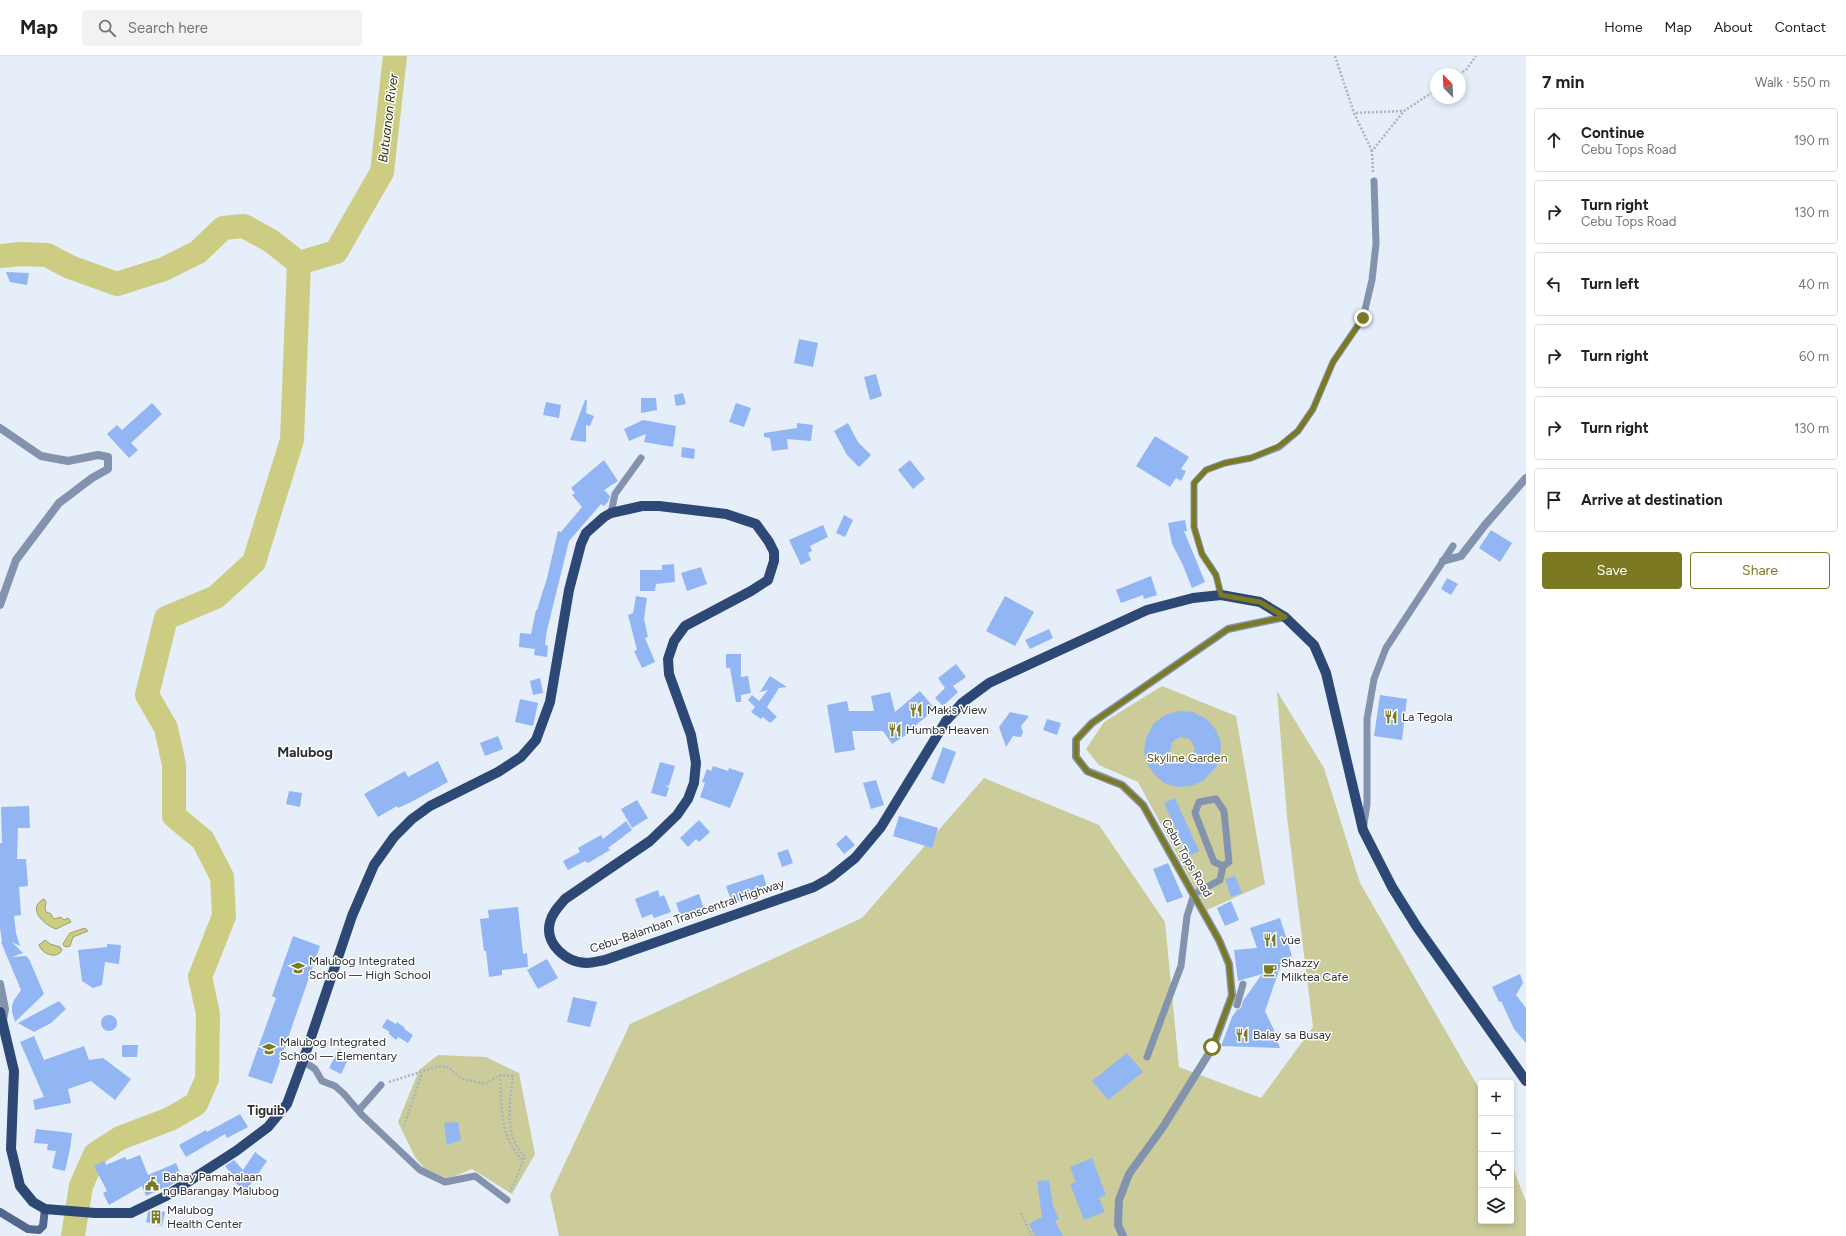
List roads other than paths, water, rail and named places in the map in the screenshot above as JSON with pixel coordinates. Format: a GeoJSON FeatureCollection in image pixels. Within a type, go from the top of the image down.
{"type":"FeatureCollection","features":[{"type":"Feature","properties":{"kind":"main road","name":"Cebu-Balamban Transcentral Highway"},"geometry":{"type":"LineString","coordinates":[[44,1209],[95,1213],[131,1213],[166,1196],[255,1138],[268,1127],[287,1104],[352,916],[374,865],[394,837],[412,819],[430,806],[498,772],[521,757],[536,740],[550,702],[569,590],[581,544],[590,529],[604,517],[611,513],[642,506],[659,506],[726,514],[742,518],[756,524],[762,532],[774,552],[774,561],[768,580],[751,591],[685,626],[674,641],[668,659],[669,674],[691,736],[696,763],[694,783],[688,799],[677,815],[650,841],[565,899],[556,910],[550,922],[550,933],[553,943],[565,957],[574,961],[588,963],[612,957],[814,887],[830,878],[854,858],[881,827],[946,721],[962,703],[989,683],[1147,610],[1192,598],[1221,595],[1260,602],[1285,617],[1314,645],[1326,673],[1363,830],[1392,887],[1413,920],[1526,1081]]}},
{"type":"Feature","properties":{"kind":"main road"},"geometry":{"type":"LineString","coordinates":[[0,1012],[14,1071],[11,1149],[20,1186],[33,1202],[44,1209]]}},
{"type":"Feature","properties":{"kind":"street"},"geometry":{"type":"LineString","coordinates":[[0,428],[41,456],[68,461],[98,455],[108,457],[108,469],[92,478],[59,503],[16,560],[0,605]]}},
{"type":"Feature","properties":{"kind":"street"},"geometry":{"type":"LineString","coordinates":[[1443,561],[1461,556],[1485,524],[1526,478]]}},
{"type":"Feature","properties":{"kind":"street","name":"Cebu Tops Road"},"geometry":{"type":"LineString","coordinates":[[1122,1236],[1118,1225],[1119,1200],[1129,1174],[1163,1127],[1212,1047],[1236,996],[1229,964],[1219,940],[1143,805],[1122,785],[1088,772],[1076,757],[1076,740],[1092,723],[1228,629],[1285,617]]}},
{"type":"Feature","properties":{"kind":"street"},"geometry":{"type":"LineString","coordinates":[[0,984],[5,1008],[3,1025]]}},
{"type":"Feature","properties":{"kind":"street"},"geometry":{"type":"LineString","coordinates":[[0,1212],[28,1229],[39,1230],[43,1226],[44,1209]]}},
{"type":"Feature","properties":{"kind":"lane"},"geometry":{"type":"LineString","coordinates":[[1221,595],[1216,575],[1202,554],[1194,527],[1194,483],[1206,470],[1225,463],[1251,458],[1279,446],[1298,431],[1313,409],[1333,362],[1363,318],[1372,280],[1376,244],[1374,181]]}},
{"type":"Feature","properties":{"kind":"lane"},"geometry":{"type":"LineString","coordinates":[[611,513],[615,494],[641,458]]}},
{"type":"Feature","properties":{"kind":"lane"},"geometry":{"type":"LineString","coordinates":[[1363,830],[1367,804],[1367,719],[1374,679],[1386,648],[1453,546]]}},
{"type":"Feature","properties":{"kind":"lane"},"geometry":{"type":"LineString","coordinates":[[1147,1058],[1181,966],[1187,916],[1194,894],[1220,880],[1223,866],[1229,862],[1224,811],[1216,799],[1199,802],[1195,813],[1214,862],[1223,866]]}},
{"type":"Feature","properties":{"kind":"lane"},"geometry":{"type":"LineString","coordinates":[[1236,1005],[1236,996],[1243,984]]}},
{"type":"Feature","properties":{"kind":"lane"},"geometry":{"type":"LineString","coordinates":[[303,1061],[316,1069],[322,1081],[335,1086],[359,1110],[362,1115],[420,1170],[445,1182],[475,1176],[507,1200]]}},
{"type":"Feature","properties":{"kind":"lane"},"geometry":{"type":"LineString","coordinates":[[359,1110],[381,1085]]}},
{"type":"Feature","properties":{"kind":"waterway","name":"Butuanon River"},"geometry":{"type":"LineString","coordinates":[[0,256],[21,254],[47,255],[70,267],[117,284],[164,269],[198,252],[223,228],[244,226],[271,241],[299,263],[336,252],[382,172],[395,56]]}},
{"type":"Feature","properties":{"kind":"waterway"},"geometry":{"type":"LineString","coordinates":[[73,1236],[81,1186],[95,1154],[120,1138],[170,1119],[196,1104],[207,1079],[208,1014],[200,977],[224,916],[222,877],[203,840],[174,816],[174,765],[166,728],[147,695],[166,618],[216,597],[254,562],[292,440],[299,263]]}},
{"type":"Feature","properties":{"kind":"place","name":"Mak's View"},"geometry":{"type":"Point","coordinates":[916,710]}},
{"type":"Feature","properties":{"kind":"place","name":"La Tegola"},"geometry":{"type":"Point","coordinates":[1391,717]}},
{"type":"Feature","properties":{"kind":"place","name":"Humba Heaven"},"geometry":{"type":"Point","coordinates":[895,730]}},
{"type":"Feature","properties":{"kind":"place","name":"vúe"},"geometry":{"type":"Point","coordinates":[1270,940]}},
{"type":"Feature","properties":{"kind":"place","name":"Malubog Integrated School — High School"},"geometry":{"type":"Point","coordinates":[298,968]}},
{"type":"Feature","properties":{"kind":"place","name":"Shazzy Milktea Cafe"},"geometry":{"type":"Point","coordinates":[1270,970]}},
{"type":"Feature","properties":{"kind":"place","name":"Balay sa Busay"},"geometry":{"type":"Point","coordinates":[1242,1035]}},
{"type":"Feature","properties":{"kind":"place","name":"Malubog Integrated School — Elementary"},"geometry":{"type":"Point","coordinates":[269,1049]}},
{"type":"Feature","properties":{"kind":"place","name":"Bahay Pamahalaan ng Barangay Malubog"},"geometry":{"type":"Point","coordinates":[152,1184]}},
{"type":"Feature","properties":{"kind":"place","name":"Malubog Health Center"},"geometry":{"type":"Point","coordinates":[156,1217]}},
{"type":"Feature","properties":{"kind":"district","name":"Malubog"},"geometry":{"type":"Point","coordinates":[305,752]}},
{"type":"Feature","properties":{"kind":"district","name":"Tiguib"},"geometry":{"type":"Point","coordinates":[266,1110]}},
{"type":"Feature","properties":{"kind":"park label","name":"Skyline Garden"},"geometry":{"type":"Point","coordinates":[1187,758]}}]}
